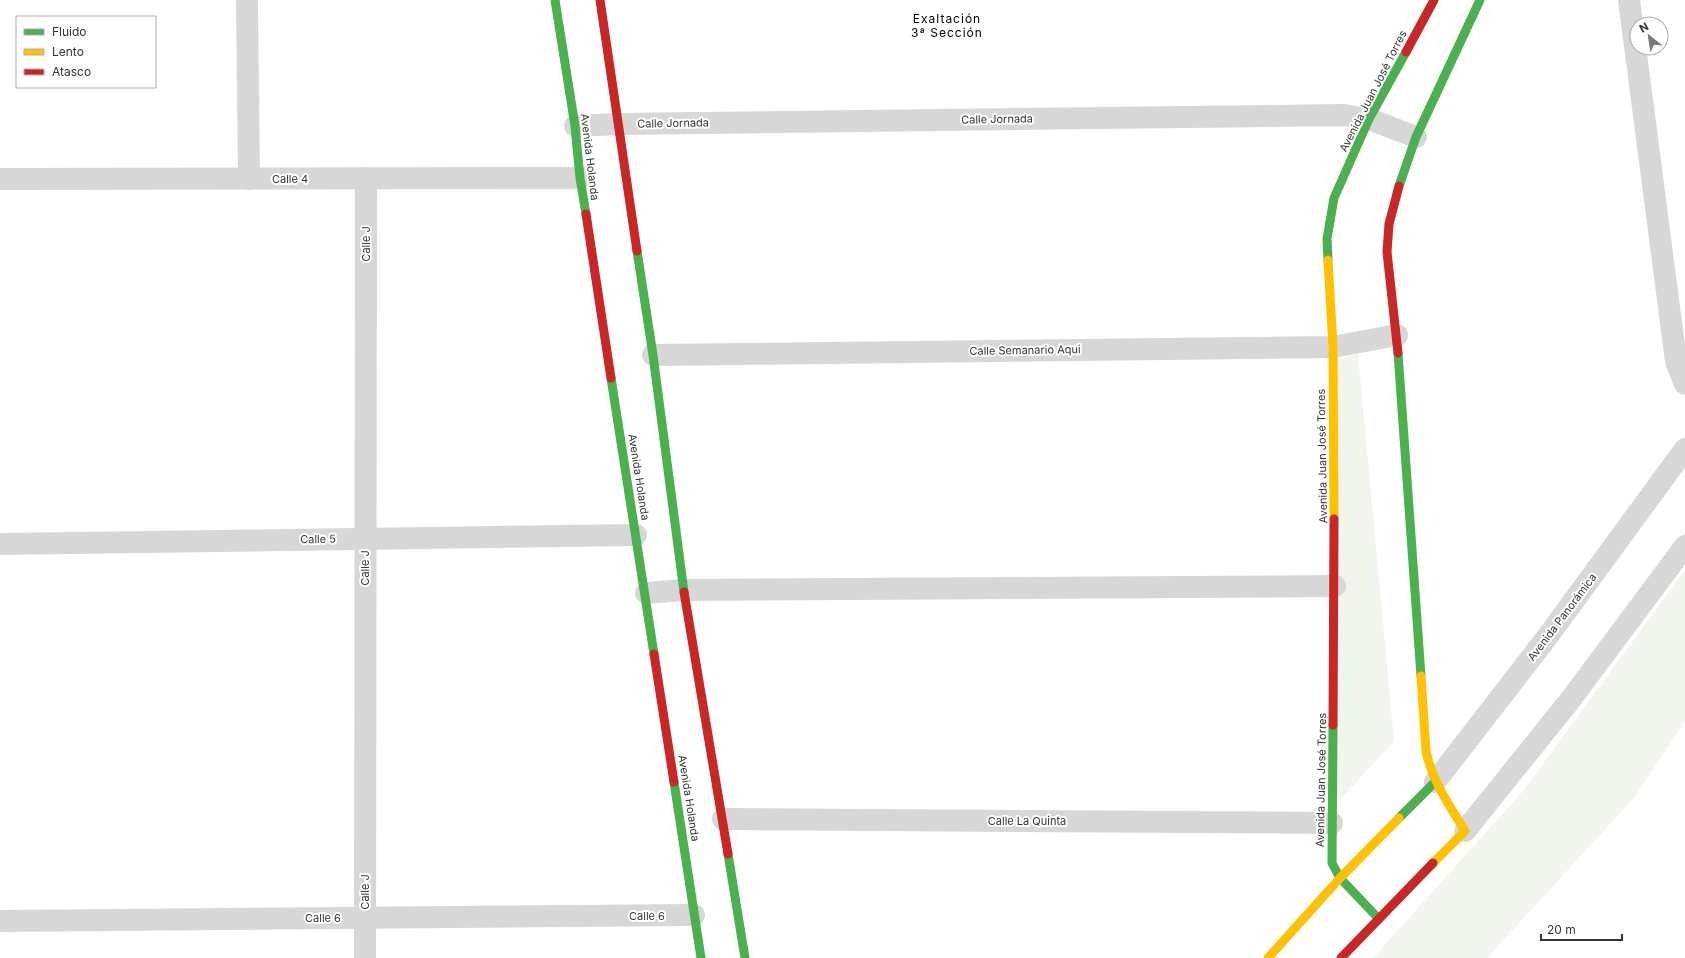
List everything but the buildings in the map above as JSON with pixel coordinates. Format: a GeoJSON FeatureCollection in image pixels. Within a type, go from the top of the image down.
{"type":"FeatureCollection","features":[{"type":"Feature","properties":{"kind":"street"},"geometry":{"type":"LineString","coordinates":[[247,0],[249,179]]}},
{"type":"Feature","properties":{"kind":"street","name":"Avenida Holanda"},"geometry":{"type":"LineString","coordinates":[[555,0],[575,126],[580,178],[646,593],[701,958]]}},
{"type":"Feature","properties":{"kind":"street"},"geometry":{"type":"LineString","coordinates":[[600,0],[653,355],[684,590],[745,958]]}},
{"type":"Feature","properties":{"kind":"street","name":"Avenida Juan José Torres"},"geometry":{"type":"LineString","coordinates":[[1379,919],[1340,878],[1332,863],[1335,586],[1333,347],[1327,239],[1334,198],[1369,119],[1434,0]]}},
{"type":"Feature","properties":{"kind":"street"},"geometry":{"type":"LineString","coordinates":[[1464,831],[1435,782],[1428,766],[1426,751],[1397,336],[1387,252],[1389,224],[1395,197],[1416,137],[1480,0]]}},
{"type":"Feature","properties":{"kind":"street"},"geometry":{"type":"LineString","coordinates":[[1629,0],[1676,361],[1685,384]]}},
{"type":"Feature","properties":{"kind":"street","name":"Calle Jornada"},"geometry":{"type":"LineString","coordinates":[[575,126],[619,124],[1344,116],[1369,119],[1416,137]]}},
{"type":"Feature","properties":{"kind":"street","name":"Calle J"},"geometry":{"type":"LineString","coordinates":[[364,958],[366,178]]}},
{"type":"Feature","properties":{"kind":"street","name":"Calle 4"},"geometry":{"type":"LineString","coordinates":[[0,179],[580,178]]}},
{"type":"Feature","properties":{"kind":"street","name":"Calle Semanario Aqui"},"geometry":{"type":"LineString","coordinates":[[653,355],[1333,347],[1397,336]]}},
{"type":"Feature","properties":{"kind":"street","name":"Avenida Panorámica"},"geometry":{"type":"LineString","coordinates":[[1435,782],[1548,636],[1685,449]]}},
{"type":"Feature","properties":{"kind":"street","name":"Calle 5"},"geometry":{"type":"LineString","coordinates":[[0,544],[636,535]]}},
{"type":"Feature","properties":{"kind":"street"},"geometry":{"type":"LineString","coordinates":[[1341,958],[1464,831],[1571,699],[1685,546]]}},
{"type":"Feature","properties":{"kind":"street"},"geometry":{"type":"LineString","coordinates":[[646,593],[684,590],[1335,586]]}},
{"type":"Feature","properties":{"kind":"street"},"geometry":{"type":"LineString","coordinates":[[1268,958],[1340,878],[1435,782]]}},
{"type":"Feature","properties":{"kind":"street","name":"Calle La Quinta"},"geometry":{"type":"LineString","coordinates":[[723,819],[1332,823]]}},
{"type":"Feature","properties":{"kind":"street","name":"Calle 6"},"geometry":{"type":"LineString","coordinates":[[0,921],[694,915]]}},
{"type":"Feature","properties":{"kind":"shaded area"},"geometry":{"type":"Polygon","coordinates":[[[1358,354],[1394,741],[1336,804],[1336,360],[1358,354]]]}},
{"type":"Feature","properties":{"kind":"shaded area"},"geometry":{"type":"Polygon","coordinates":[[[1685,570],[1685,721],[1633,799],[1487,958],[1373,958],[1523,791],[1685,570]]]}},
{"type":"Feature","properties":{"kind":"traffic: fast"},"geometry":{"type":"LineString","coordinates":[[555,0],[575,126],[580,178],[586,214]]}},
{"type":"Feature","properties":{"kind":"traffic: fast"},"geometry":{"type":"LineString","coordinates":[[1399,186],[1416,137],[1480,0]]}},
{"type":"Feature","properties":{"kind":"traffic: fast"},"geometry":{"type":"LineString","coordinates":[[1328,260],[1327,239],[1334,198],[1369,119],[1406,52]]}},
{"type":"Feature","properties":{"kind":"traffic: fast"},"geometry":{"type":"LineString","coordinates":[[637,251],[653,355],[684,592]]}},
{"type":"Feature","properties":{"kind":"traffic: fast"},"geometry":{"type":"LineString","coordinates":[[1398,353],[1421,676]]}},
{"type":"Feature","properties":{"kind":"traffic: fast"},"geometry":{"type":"LineString","coordinates":[[611,378],[654,654]]}},
{"type":"Feature","properties":{"kind":"traffic: fast"},"geometry":{"type":"LineString","coordinates":[[1333,725],[1332,863],[1340,878],[1379,919]]}},
{"type":"Feature","properties":{"kind":"traffic: fast"},"geometry":{"type":"LineString","coordinates":[[674,782],[701,958]]}},
{"type":"Feature","properties":{"kind":"traffic: fast"},"geometry":{"type":"LineString","coordinates":[[1399,818],[1435,782]]}},
{"type":"Feature","properties":{"kind":"traffic: fast"},"geometry":{"type":"LineString","coordinates":[[728,854],[745,958]]}},
{"type":"Feature","properties":{"kind":"traffic: slow"},"geometry":{"type":"LineString","coordinates":[[1328,260],[1333,347],[1334,519]]}},
{"type":"Feature","properties":{"kind":"traffic: slow"},"geometry":{"type":"LineString","coordinates":[[1421,676],[1426,751],[1429,762],[1437,783],[1465,831],[1433,863]]}},
{"type":"Feature","properties":{"kind":"traffic: slow"},"geometry":{"type":"LineString","coordinates":[[1268,958],[1340,878],[1399,818]]}},
{"type":"Feature","properties":{"kind":"traffic: jam"},"geometry":{"type":"LineString","coordinates":[[600,0],[637,251]]}},
{"type":"Feature","properties":{"kind":"traffic: jam"},"geometry":{"type":"LineString","coordinates":[[1406,52],[1434,0]]}},
{"type":"Feature","properties":{"kind":"traffic: jam"},"geometry":{"type":"LineString","coordinates":[[1398,353],[1387,252],[1389,224],[1399,186]]}},
{"type":"Feature","properties":{"kind":"traffic: jam"},"geometry":{"type":"LineString","coordinates":[[586,214],[611,378]]}},
{"type":"Feature","properties":{"kind":"traffic: jam"},"geometry":{"type":"LineString","coordinates":[[1333,725],[1334,519]]}},
{"type":"Feature","properties":{"kind":"traffic: jam"},"geometry":{"type":"LineString","coordinates":[[684,592],[728,854]]}},
{"type":"Feature","properties":{"kind":"traffic: jam"},"geometry":{"type":"LineString","coordinates":[[654,654],[674,782]]}},
{"type":"Feature","properties":{"kind":"traffic: jam"},"geometry":{"type":"LineString","coordinates":[[1341,958],[1433,863]]}},
{"type":"Feature","properties":{"kind":"district","name":"Exaltación 3ª Sección"},"geometry":{"type":"Point","coordinates":[947,26]}}]}
